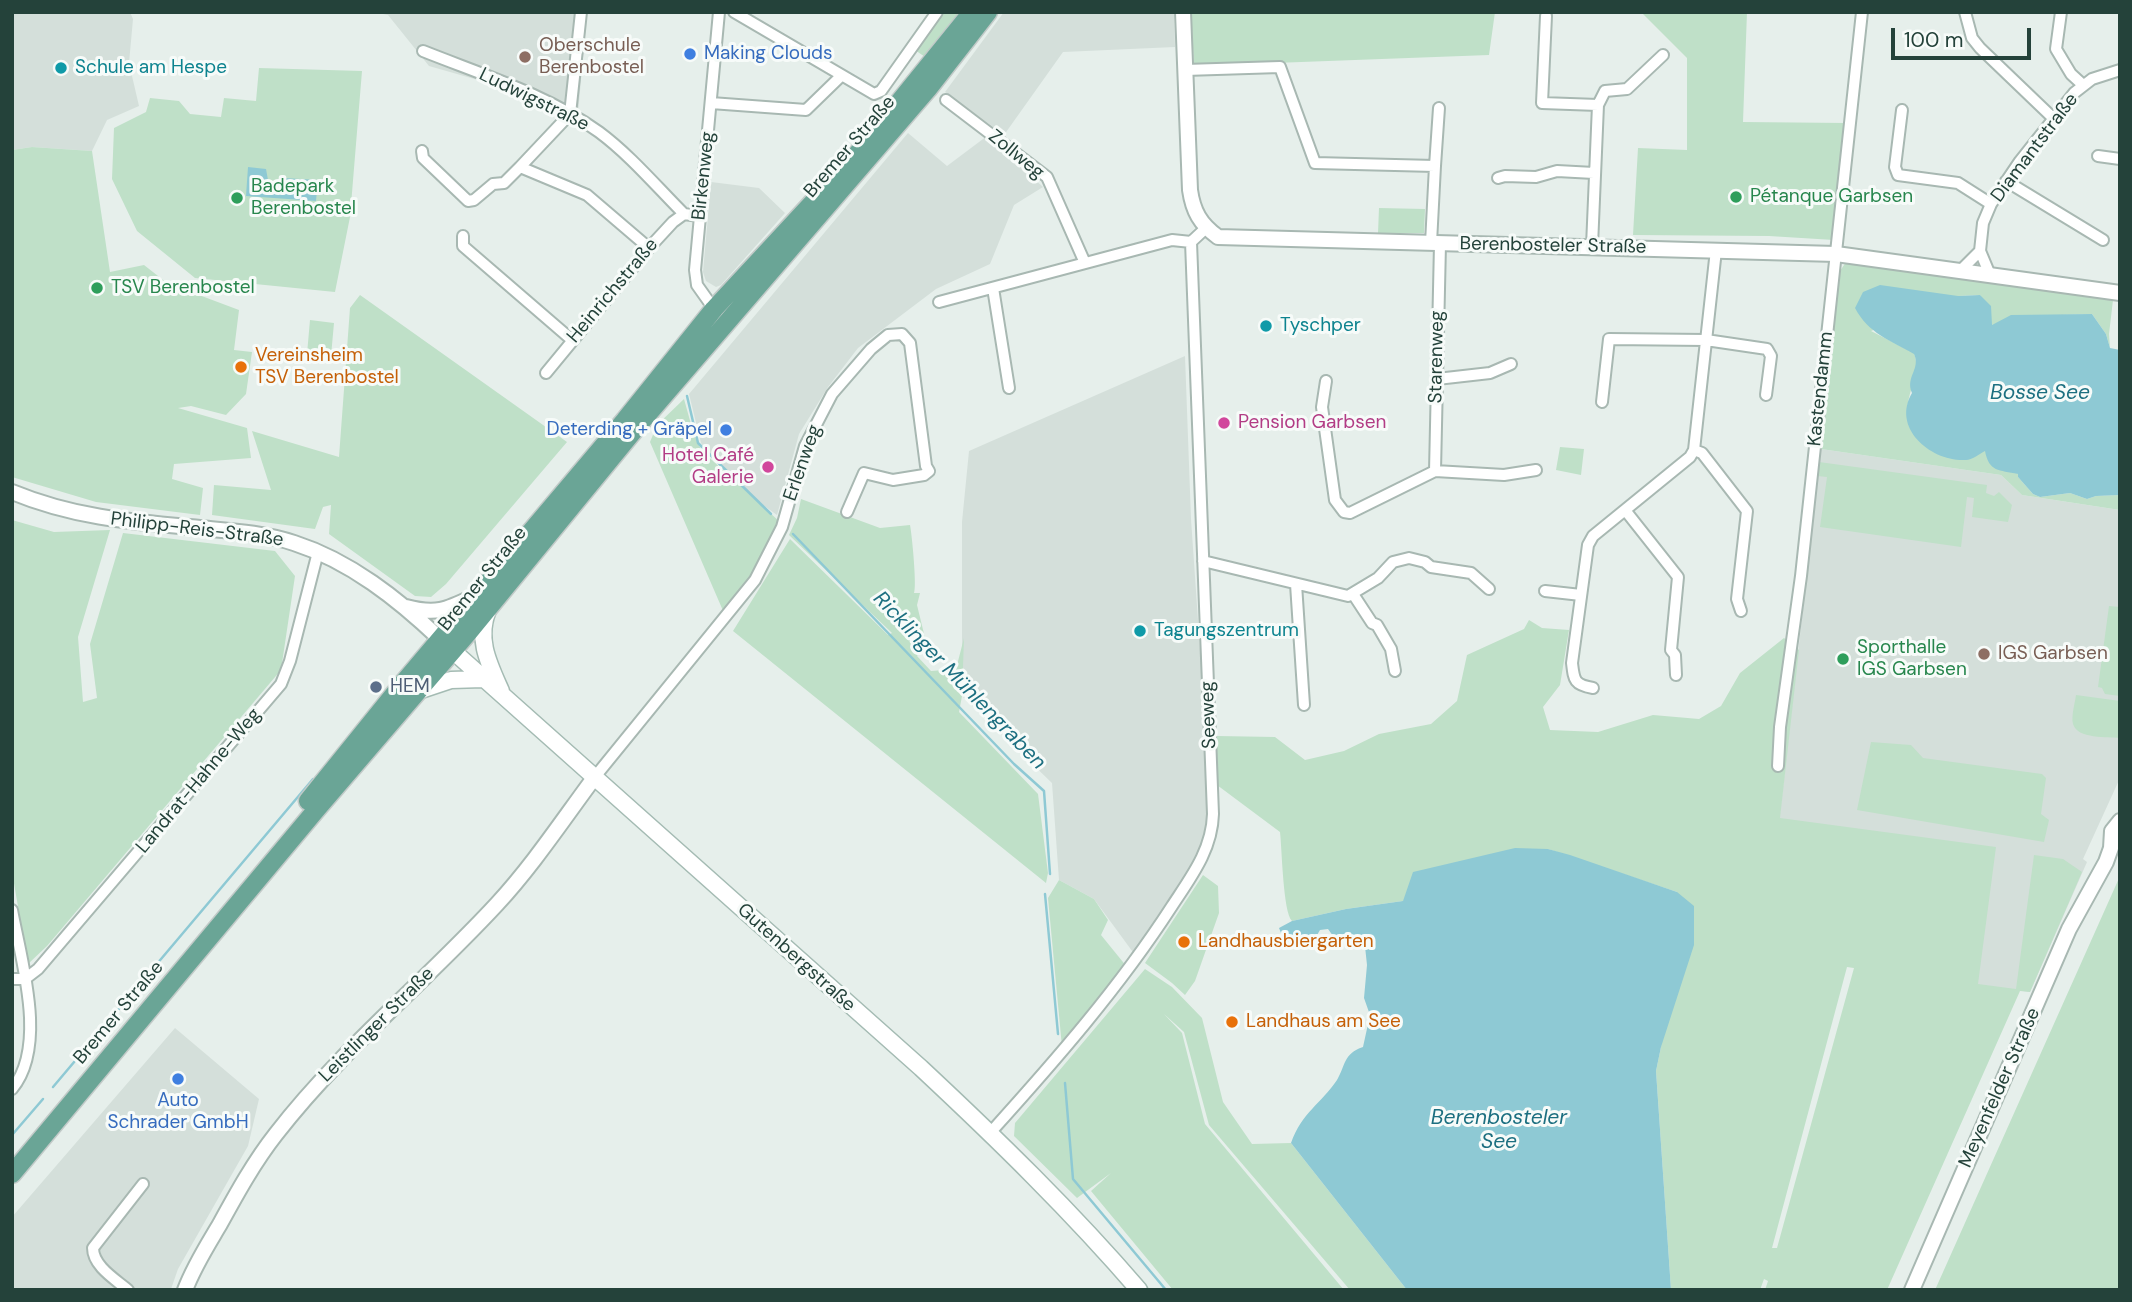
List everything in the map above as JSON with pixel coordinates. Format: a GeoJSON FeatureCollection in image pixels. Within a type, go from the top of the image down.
{"type":"FeatureCollection","features":[{"type":"Feature","properties":{"kind":"main road","name":"Bremer Straße"},"geometry":{"type":"LineString","coordinates":[[12,1156],[345,757],[446,645],[714,309],[853,159],[972,12]]}},
{"type":"Feature","properties":{"kind":"main road","name":"Bremer Straße"},"geometry":{"type":"LineString","coordinates":[[482,601],[717,335],[928,89],[988,12]]}},
{"type":"Feature","properties":{"kind":"main road"},"geometry":{"type":"LineString","coordinates":[[482,601],[482,631],[487,659],[504,697]]}},
{"type":"Feature","properties":{"kind":"main road","name":"Bremer Straße"},"geometry":{"type":"LineString","coordinates":[[12,1174],[418,691],[446,645]]}},
{"type":"Feature","properties":{"kind":"main road","name":"Gutenbergstraße"},"geometry":{"type":"LineString","coordinates":[[446,645],[921,1068],[1086,1228],[1139,1290]]}},
{"type":"Feature","properties":{"kind":"main road"},"geometry":{"type":"LineString","coordinates":[[418,691],[451,680],[483,679]]}},
{"type":"Feature","properties":{"kind":"street"},"geometry":{"type":"LineString","coordinates":[[422,151],[423,158],[468,201],[474,200],[493,184],[504,183],[570,114],[580,12]]}},
{"type":"Feature","properties":{"kind":"street","name":"Birkenweg"},"geometry":{"type":"LineString","coordinates":[[717,335],[714,309],[701,293],[695,278],[719,12]]}},
{"type":"Feature","properties":{"kind":"street"},"geometry":{"type":"LineString","coordinates":[[734,12],[841,76],[877,94],[937,12]]}},
{"type":"Feature","properties":{"kind":"street"},"geometry":{"type":"LineString","coordinates":[[939,302],[1172,240],[1191,242],[1206,228],[1196,214],[1190,190],[1183,12]]}},
{"type":"Feature","properties":{"kind":"street","name":"Kastendamm"},"geometry":{"type":"LineString","coordinates":[[1777,766],[1801,576],[1861,12]]}},
{"type":"Feature","properties":{"kind":"street"},"geometry":{"type":"LineString","coordinates":[[1965,12],[1972,38],[1980,48],[2053,118]]}},
{"type":"Feature","properties":{"kind":"street"},"geometry":{"type":"LineString","coordinates":[[2061,12],[2056,49],[2071,74],[2083,85]]}},
{"type":"Feature","properties":{"kind":"street"},"geometry":{"type":"LineString","coordinates":[[1546,16],[1542,103],[1598,105]]}},
{"type":"Feature","properties":{"kind":"street","name":"Ludwigstraße"},"geometry":{"type":"LineString","coordinates":[[423,51],[508,83],[570,114],[607,139],[684,214]]}},
{"type":"Feature","properties":{"kind":"street"},"geometry":{"type":"LineString","coordinates":[[1592,246],[1598,105],[1605,91],[1628,89],[1663,55]]}},
{"type":"Feature","properties":{"kind":"street"},"geometry":{"type":"LineString","coordinates":[[1185,70],[1280,67],[1315,163],[1435,166]]}},
{"type":"Feature","properties":{"kind":"street","name":"Diamantstraße"},"geometry":{"type":"LineString","coordinates":[[1980,251],[1983,223],[1991,204],[2053,118],[2083,85],[2092,79],[2120,70]]}},
{"type":"Feature","properties":{"kind":"street"},"geometry":{"type":"LineString","coordinates":[[711,103],[806,110],[841,76]]}},
{"type":"Feature","properties":{"kind":"street","name":"Zollweg"},"geometry":{"type":"LineString","coordinates":[[946,100],[1047,177],[1085,263]]}},
{"type":"Feature","properties":{"kind":"street","name":"Starenweg"},"geometry":{"type":"LineString","coordinates":[[1435,471],[1435,166],[1439,108]]}},
{"type":"Feature","properties":{"kind":"street"},"geometry":{"type":"LineString","coordinates":[[1902,110],[1895,167],[1898,175],[1958,183],[1991,204]]}},
{"type":"Feature","properties":{"kind":"street"},"geometry":{"type":"LineString","coordinates":[[2098,156],[2120,159]]}},
{"type":"Feature","properties":{"kind":"street"},"geometry":{"type":"LineString","coordinates":[[520,167],[586,195],[649,248]]}},
{"type":"Feature","properties":{"kind":"street"},"geometry":{"type":"LineString","coordinates":[[1498,178],[1536,177],[1557,171],[1594,173]]}},
{"type":"Feature","properties":{"kind":"street"},"geometry":{"type":"LineString","coordinates":[[2006,181],[2103,240]]}},
{"type":"Feature","properties":{"kind":"street"},"geometry":{"type":"LineString","coordinates":[[684,214],[699,216]]}},
{"type":"Feature","properties":{"kind":"street","name":"Heinrichstraße"},"geometry":{"type":"LineString","coordinates":[[546,373],[649,248],[684,214]]}},
{"type":"Feature","properties":{"kind":"street","name":"Berenbosteler Straße"},"geometry":{"type":"LineString","coordinates":[[1206,228],[1224,238],[1836,254],[2120,293]]}},
{"type":"Feature","properties":{"kind":"street"},"geometry":{"type":"LineString","coordinates":[[463,236],[463,246],[572,340]]}},
{"type":"Feature","properties":{"kind":"street","name":"Seeweg"},"geometry":{"type":"LineString","coordinates":[[990,1133],[1072,1041],[1137,958],[1207,848],[1211,836],[1213,814],[1191,242]]}},
{"type":"Feature","properties":{"kind":"street"},"geometry":{"type":"LineString","coordinates":[[1593,688],[1582,686],[1574,679],[1572,663],[1590,540],[1689,457],[1693,450],[1716,250]]}},
{"type":"Feature","properties":{"kind":"street"},"geometry":{"type":"LineString","coordinates":[[1960,271],[1980,251]]}},
{"type":"Feature","properties":{"kind":"street"},"geometry":{"type":"LineString","coordinates":[[1980,251],[1990,275]]}},
{"type":"Feature","properties":{"kind":"street"},"geometry":{"type":"LineString","coordinates":[[993,288],[1009,388]]}},
{"type":"Feature","properties":{"kind":"street","name":"Erlenweg"},"geometry":{"type":"LineString","coordinates":[[594,778],[754,580],[782,527],[805,446],[832,394],[871,349],[888,335],[902,334],[910,343],[926,467],[929,471],[924,475],[893,480],[864,473],[847,512]]}},
{"type":"Feature","properties":{"kind":"street"},"geometry":{"type":"LineString","coordinates":[[1602,401],[1609,339],[1706,340],[1770,351],[1766,395]]}},
{"type":"Feature","properties":{"kind":"street"},"geometry":{"type":"LineString","coordinates":[[1437,379],[1490,373],[1511,364]]}},
{"type":"Feature","properties":{"kind":"street"},"geometry":{"type":"LineString","coordinates":[[1326,381],[1322,407],[1335,500],[1339,509],[1350,513],[1435,471],[1504,475],[1536,470]]}},
{"type":"Feature","properties":{"kind":"street"},"geometry":{"type":"LineString","coordinates":[[1693,450],[1702,453],[1747,511],[1737,599],[1741,611]]}},
{"type":"Feature","properties":{"kind":"street","name":"Philipp-Reis-Straße"},"geometry":{"type":"LineString","coordinates":[[12,492],[40,503],[101,518],[261,534],[318,552],[373,583],[446,645]]}},
{"type":"Feature","properties":{"kind":"street"},"geometry":{"type":"LineString","coordinates":[[1626,510],[1678,577],[1671,650],[1675,654],[1676,675]]}},
{"type":"Feature","properties":{"kind":"street","name":"Landrat-Hahne-Weg"},"geometry":{"type":"LineString","coordinates":[[24,979],[49,956],[281,684],[290,661],[318,552]]}},
{"type":"Feature","properties":{"kind":"street"},"geometry":{"type":"LineString","coordinates":[[1203,561],[1341,596],[1353,594],[1378,578],[1393,562],[1409,558],[1425,562],[1431,567],[1471,573],[1489,589]]}},
{"type":"Feature","properties":{"kind":"street"},"geometry":{"type":"LineString","coordinates":[[1296,584],[1304,705]]}},
{"type":"Feature","properties":{"kind":"street"},"geometry":{"type":"LineString","coordinates":[[1545,591],[1581,595]]}},
{"type":"Feature","properties":{"kind":"street"},"geometry":{"type":"LineString","coordinates":[[1353,594],[1372,623],[1377,625],[1391,649],[1395,671]]}},
{"type":"Feature","properties":{"kind":"street"},"geometry":{"type":"LineString","coordinates":[[401,606],[425,612],[482,601]]}},
{"type":"Feature","properties":{"kind":"street","name":"Leistlinger Straße"},"geometry":{"type":"LineString","coordinates":[[185,1290],[196,1263],[276,1134],[352,1048],[498,903],[544,848],[594,778]]}},
{"type":"Feature","properties":{"kind":"street","name":"Meyenfelder Straße"},"geometry":{"type":"LineString","coordinates":[[1912,1290],[2069,929],[2115,852],[2112,831],[2120,821]]}},
{"type":"Feature","properties":{"kind":"street","name":"Meyenfelder Straße"},"geometry":{"type":"LineString","coordinates":[[2092,888],[2120,862]]}},
{"type":"Feature","properties":{"kind":"street"},"geometry":{"type":"LineString","coordinates":[[12,909],[30,1033],[23,1074],[12,1089]]}},
{"type":"Feature","properties":{"kind":"street"},"geometry":{"type":"LineString","coordinates":[[12,979],[24,979]]}},
{"type":"Feature","properties":{"kind":"street"},"geometry":{"type":"LineString","coordinates":[[128,1290],[98,1263],[93,1248],[143,1184]]}},
{"type":"Feature","properties":{"kind":"shaded area"},"geometry":{"type":"Polygon","coordinates":[[[12,12],[130,12],[133,19],[129,63],[139,106],[107,120],[92,151],[32,147],[12,150],[12,12]]]}},
{"type":"Feature","properties":{"kind":"shaded area"},"geometry":{"type":"Polygon","coordinates":[[[373,12],[587,12],[577,125],[506,88],[429,66],[388,15],[373,12]]]}},
{"type":"Feature","properties":{"kind":"shaded area"},"geometry":{"type":"Polygon","coordinates":[[[1004,12],[1174,12],[1175,47],[1063,52],[1004,135],[945,92],[1004,12]]]}},
{"type":"Feature","properties":{"kind":"shaded area"},"geometry":{"type":"Polygon","coordinates":[[[908,133],[947,166],[987,136],[1043,187],[1014,205],[990,264],[936,289],[858,348],[828,387],[799,434],[777,515],[735,485],[701,443],[689,394],[908,133]]]}},
{"type":"Feature","properties":{"kind":"shaded area"},"geometry":{"type":"Polygon","coordinates":[[[711,182],[759,188],[785,213],[721,285],[716,287],[706,281],[703,272],[711,182]]]}},
{"type":"Feature","properties":{"kind":"shaded area"},"geometry":{"type":"Polygon","coordinates":[[[1185,356],[1191,519],[1208,812],[1205,836],[1193,867],[1135,955],[1094,899],[1059,880],[1052,783],[962,696],[962,522],[969,451],[1185,356]]]}},
{"type":"Feature","properties":{"kind":"shaded area"},"geometry":{"type":"Polygon","coordinates":[[[1821,449],[2001,475],[2022,495],[2120,510],[2120,778],[2083,859],[2087,862],[2030,992],[1764,955],[1821,449]]]}},
{"type":"Feature","properties":{"kind":"shaded area"},"geometry":{"type":"Polygon","coordinates":[[[175,1028],[259,1099],[248,1146],[178,1269],[171,1289],[12,1290],[12,1217],[175,1028]]]}},
{"type":"Feature","properties":{"kind":"green space"},"geometry":{"type":"Polygon","coordinates":[[[942,12],[960,12],[925,57],[915,50],[942,12]]]}},
{"type":"Feature","properties":{"kind":"green space"},"geometry":{"type":"Polygon","coordinates":[[[1191,12],[1495,12],[1489,55],[1194,66],[1191,12]]]}},
{"type":"Feature","properties":{"kind":"green space"},"geometry":{"type":"Polygon","coordinates":[[[1641,12],[1747,12],[1743,122],[1847,123],[1834,240],[1769,236],[1633,235],[1638,148],[1687,150],[1687,58],[1641,12]]]}},
{"type":"Feature","properties":{"kind":"green space","name":"Badepark Berenbostel"},"geometry":{"type":"Polygon","coordinates":[[[259,68],[362,71],[350,217],[335,292],[195,278],[137,231],[112,179],[114,128],[146,112],[150,98],[179,101],[190,114],[221,117],[224,98],[256,101],[259,68]]]}},
{"type":"Feature","properties":{"kind":"green space","name":"TSV Berenbostel"},"geometry":{"type":"Polygon","coordinates":[[[32,147],[92,151],[110,272],[144,265],[167,283],[239,310],[234,350],[252,352],[246,394],[226,415],[191,406],[178,408],[247,428],[251,458],[174,464],[172,479],[203,488],[200,515],[96,502],[12,477],[12,150],[32,147]]]}},
{"type":"Feature","properties":{"kind":"green space"},"geometry":{"type":"Polygon","coordinates":[[[1379,208],[1425,209],[1424,233],[1378,233],[1379,208]]]}},
{"type":"Feature","properties":{"kind":"green space"},"geometry":{"type":"Polygon","coordinates":[[[1846,262],[2113,300],[2110,348],[2106,334],[2092,314],[2062,315],[1992,325],[1980,295],[1958,296],[1871,331],[1914,353],[1916,371],[1907,409],[1912,431],[1985,450],[2018,474],[2033,494],[2040,497],[2070,493],[2087,499],[2120,495],[2120,510],[2022,495],[2001,475],[1821,449],[1838,274],[1846,262]]]}},
{"type":"Feature","properties":{"kind":"green space"},"geometry":{"type":"Polygon","coordinates":[[[360,295],[567,442],[446,584],[431,597],[415,596],[329,534],[331,505],[323,507],[315,529],[212,515],[214,485],[271,490],[252,431],[339,457],[350,308],[360,295]]]}},
{"type":"Feature","properties":{"kind":"green space"},"geometry":{"type":"Polygon","coordinates":[[[310,320],[334,323],[331,356],[307,354],[310,320]]]}},
{"type":"Feature","properties":{"kind":"green space"},"geometry":{"type":"Polygon","coordinates":[[[684,399],[694,435],[702,451],[780,522],[755,570],[724,613],[650,442],[657,425],[684,399]]]}},
{"type":"Feature","properties":{"kind":"green space"},"geometry":{"type":"Polygon","coordinates":[[[1560,447],[1584,449],[1581,475],[1556,470],[1560,447]]]}},
{"type":"Feature","properties":{"kind":"green space"},"geometry":{"type":"Polygon","coordinates":[[[1819,462],[1987,485],[1986,493],[1994,496],[1999,492],[2012,505],[2008,522],[1972,517],[1974,498],[1967,497],[1961,547],[1820,527],[1827,477],[1817,476],[1819,462]]]}},
{"type":"Feature","properties":{"kind":"green space"},"geometry":{"type":"Polygon","coordinates":[[[801,499],[880,528],[910,525],[915,571],[914,593],[920,593],[917,605],[926,642],[917,656],[931,671],[956,669],[964,638],[959,712],[1038,794],[1048,873],[1046,883],[733,631],[790,539],[888,635],[892,633],[789,535],[797,518],[801,499]]]}},
{"type":"Feature","properties":{"kind":"green space"},"geometry":{"type":"Polygon","coordinates":[[[12,520],[54,532],[110,530],[78,637],[83,702],[97,698],[90,644],[123,533],[275,551],[295,576],[281,670],[47,946],[28,964],[12,872],[12,520]]]}},
{"type":"Feature","properties":{"kind":"green space"},"geometry":{"type":"Polygon","coordinates":[[[2109,606],[2120,607],[2120,696],[2105,694],[2102,688],[2098,687],[2109,606]]]}},
{"type":"Feature","properties":{"kind":"green space"},"geometry":{"type":"Polygon","coordinates":[[[1529,620],[1542,628],[1569,630],[1560,685],[1543,707],[1550,730],[1598,732],[1653,715],[1699,719],[1721,706],[1740,673],[1784,638],[1799,650],[1780,818],[1996,847],[1978,984],[2016,989],[2034,855],[2063,859],[2082,872],[2030,992],[2020,991],[1887,1290],[1765,1290],[1768,1281],[1764,1279],[1760,1290],[1671,1290],[1656,1071],[1661,1047],[1677,892],[1548,849],[1403,901],[1346,909],[1292,921],[1285,893],[1280,832],[1217,785],[1217,736],[1275,737],[1305,760],[1344,751],[1379,734],[1431,724],[1457,701],[1467,655],[1524,629],[1529,620]],[[1847,967],[1772,1248],[1777,1248],[1854,968],[1847,967]]]}},
{"type":"Feature","properties":{"kind":"green space"},"geometry":{"type":"Polygon","coordinates":[[[2076,695],[2120,701],[2120,738],[2086,735],[2076,729],[2072,717],[2076,695]]]}},
{"type":"Feature","properties":{"kind":"green space"},"geometry":{"type":"Polygon","coordinates":[[[1871,742],[1911,745],[1923,758],[2042,774],[2046,778],[2041,814],[2049,820],[2044,842],[1857,810],[1871,742]]]}},
{"type":"Feature","properties":{"kind":"green space","name":"Landhausbiergarten"},"geometry":{"type":"Polygon","coordinates":[[[1203,875],[1218,886],[1219,913],[1195,981],[1185,995],[1145,963],[1203,875]]]}},
{"type":"Feature","properties":{"kind":"green space"},"geometry":{"type":"Polygon","coordinates":[[[2120,876],[2120,1290],[1935,1290],[2120,876]]]}},
{"type":"Feature","properties":{"kind":"green space"},"geometry":{"type":"Polygon","coordinates":[[[1059,880],[1094,899],[1108,920],[1101,935],[1127,967],[1062,1047],[1048,898],[1059,880]]]}},
{"type":"Feature","properties":{"kind":"green space"},"geometry":{"type":"Polygon","coordinates":[[[1145,969],[1172,987],[1202,1018],[1223,1102],[1252,1144],[1291,1143],[1407,1290],[1350,1290],[1209,1125],[1184,1032],[1164,1014],[1182,1033],[1205,1124],[1344,1290],[1173,1290],[1091,1191],[1111,1173],[1077,1198],[1014,1136],[1015,1123],[1145,969]]]}},
{"type":"Feature","properties":{"kind":"water"},"geometry":{"type":"Polygon","coordinates":[[[248,167],[266,169],[270,191],[281,191],[283,178],[318,180],[316,201],[246,196],[248,167]]]}},
{"type":"Feature","properties":{"kind":"water","name":"Bosse See"},"geometry":{"type":"Polygon","coordinates":[[[1880,285],[1958,296],[1980,295],[1991,306],[1992,325],[2011,315],[2092,314],[2106,334],[2110,348],[2120,350],[2120,495],[2087,499],[2070,493],[2040,497],[2033,494],[2018,474],[2000,471],[1992,466],[1985,451],[1968,460],[1953,459],[1928,449],[1911,430],[1907,419],[1907,406],[1912,393],[1910,382],[1916,364],[1914,354],[1873,330],[1855,308],[1863,292],[1880,285]]]}},
{"type":"Feature","properties":{"kind":"water","name":"Berenbosteler See"},"geometry":{"type":"Polygon","coordinates":[[[1515,848],[1548,849],[1570,855],[1677,892],[1694,906],[1694,945],[1661,1047],[1656,1071],[1671,1290],[1407,1290],[1291,1143],[1306,1116],[1337,1080],[1348,1057],[1363,1047],[1370,1015],[1364,998],[1367,965],[1364,937],[1336,940],[1328,929],[1320,930],[1313,942],[1293,945],[1283,938],[1279,928],[1292,921],[1346,909],[1403,901],[1413,872],[1515,848]]]}},
{"type":"Feature","properties":{"kind":"waterway","name":"Ricklinger Mühlengraben"},"geometry":{"type":"LineString","coordinates":[[687,396],[698,443],[771,514]]}},
{"type":"Feature","properties":{"kind":"waterway","name":"Ricklinger Mühlengraben"},"geometry":{"type":"LineString","coordinates":[[793,534],[1014,764],[1044,791],[1050,874]]}},
{"type":"Feature","properties":{"kind":"waterway"},"geometry":{"type":"LineString","coordinates":[[53,1087],[313,779]]}},
{"type":"Feature","properties":{"kind":"waterway","name":"Ricklinger Mühlengraben"},"geometry":{"type":"LineString","coordinates":[[1045,894],[1058,1034]]}},
{"type":"Feature","properties":{"kind":"waterway","name":"Ricklinger Mühlengraben"},"geometry":{"type":"LineString","coordinates":[[1065,1083],[1073,1179],[1166,1290]]}},
{"type":"Feature","properties":{"kind":"waterway"},"geometry":{"type":"LineString","coordinates":[[12,1135],[43,1099]]}},
{"type":"Feature","properties":{"kind":"place","name":"Making Clouds"},"geometry":{"type":"Point","coordinates":[690,54]}},
{"type":"Feature","properties":{"kind":"place","name":"Oberschule Berenbostel"},"geometry":{"type":"Point","coordinates":[525,57]}},
{"type":"Feature","properties":{"kind":"place","name":"Schule am Hespe"},"geometry":{"type":"Point","coordinates":[61,68]}},
{"type":"Feature","properties":{"kind":"place","name":"Pétanque Garbsen"},"geometry":{"type":"Point","coordinates":[1736,197]}},
{"type":"Feature","properties":{"kind":"place","name":"Badepark Berenbostel"},"geometry":{"type":"Point","coordinates":[237,198]}},
{"type":"Feature","properties":{"kind":"place","name":"TSV Berenbostel"},"geometry":{"type":"Point","coordinates":[97,288]}},
{"type":"Feature","properties":{"kind":"place","name":"Tyschper"},"geometry":{"type":"Point","coordinates":[1266,326]}},
{"type":"Feature","properties":{"kind":"place","name":"Vereinsheim TSV Berenbostel"},"geometry":{"type":"Point","coordinates":[241,367]}},
{"type":"Feature","properties":{"kind":"place","name":"Pension Garbsen"},"geometry":{"type":"Point","coordinates":[1224,423]}},
{"type":"Feature","properties":{"kind":"place","name":"Deterding + Gräpel"},"geometry":{"type":"Point","coordinates":[726,430]}},
{"type":"Feature","properties":{"kind":"place","name":"Hotel Café Galerie"},"geometry":{"type":"Point","coordinates":[768,467]}},
{"type":"Feature","properties":{"kind":"place","name":"Tagungszentrum"},"geometry":{"type":"Point","coordinates":[1140,631]}},
{"type":"Feature","properties":{"kind":"place","name":"IGS Garbsen"},"geometry":{"type":"Point","coordinates":[1984,654]}},
{"type":"Feature","properties":{"kind":"place","name":"Sporthalle IGS Garbsen"},"geometry":{"type":"Point","coordinates":[1843,659]}},
{"type":"Feature","properties":{"kind":"place","name":"HEM"},"geometry":{"type":"Point","coordinates":[376,687]}},
{"type":"Feature","properties":{"kind":"place","name":"Landhausbiergarten"},"geometry":{"type":"Point","coordinates":[1184,942]}},
{"type":"Feature","properties":{"kind":"place","name":"Landhaus am See"},"geometry":{"type":"Point","coordinates":[1232,1022]}},
{"type":"Feature","properties":{"kind":"place","name":"Auto Schrader GmbH"},"geometry":{"type":"Point","coordinates":[178,1079]}}]}
